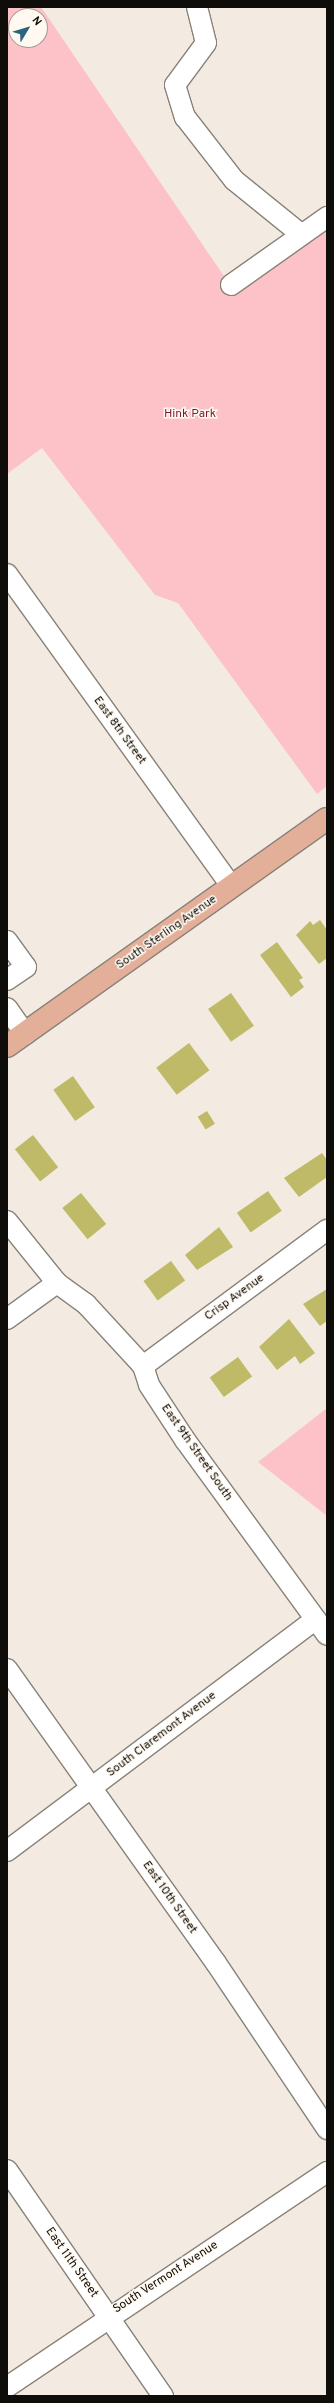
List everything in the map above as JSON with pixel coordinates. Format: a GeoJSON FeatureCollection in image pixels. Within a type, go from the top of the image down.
{"type":"FeatureCollection","features":[{"type":"Feature","properties":{"kind":"main road","name":"South Sterling Avenue"},"geometry":{"type":"LineString","coordinates":[[7,1046],[327,819]]}},
{"type":"Feature","properties":{"kind":"street"},"geometry":{"type":"LineString","coordinates":[[197,7],[206,43],[175,86],[185,117],[234,180],[302,235]]}},
{"type":"Feature","properties":{"kind":"street"},"geometry":{"type":"LineString","coordinates":[[230,285],[327,218]]}},
{"type":"Feature","properties":{"kind":"street","name":"East 8th Street"},"geometry":{"type":"LineString","coordinates":[[7,574],[232,887]]}},
{"type":"Feature","properties":{"kind":"street"},"geometry":{"type":"LineString","coordinates":[[7,941],[26,967],[7,980]]}},
{"type":"Feature","properties":{"kind":"street"},"geometry":{"type":"LineString","coordinates":[[7,1008],[25,1034]]}},
{"type":"Feature","properties":{"kind":"street","name":"East 9th Street South"},"geometry":{"type":"LineString","coordinates":[[7,1221],[57,1283],[86,1304],[143,1366],[149,1385],[184,1440],[322,1627]]}},
{"type":"Feature","properties":{"kind":"street","name":"Crisp Avenue"},"geometry":{"type":"LineString","coordinates":[[143,1366],[327,1230]]}},
{"type":"Feature","properties":{"kind":"street"},"geometry":{"type":"LineString","coordinates":[[7,1319],[57,1283]]}},
{"type":"Feature","properties":{"kind":"street","name":"South Claremont Avenue"},"geometry":{"type":"LineString","coordinates":[[7,1851],[91,1788],[322,1627]]}},
{"type":"Feature","properties":{"kind":"street","name":"East 10th Street"},"geometry":{"type":"LineString","coordinates":[[7,1670],[91,1788],[327,2129]]}},
{"type":"Feature","properties":{"kind":"street","name":"East 11th Street"},"geometry":{"type":"LineString","coordinates":[[7,2170],[163,2396]]}},
{"type":"Feature","properties":{"kind":"street","name":"South Vermont Avenue"},"geometry":{"type":"LineString","coordinates":[[7,2388],[108,2316],[327,2172]]}},
{"type":"Feature","properties":{"kind":"green space","name":"Hink Park"},"geometry":{"type":"Polygon","coordinates":[[[7,7],[41,7],[42,8],[8,8],[8,48],[48,48],[48,17],[230,285],[327,217],[327,786],[317,794],[178,603],[155,595],[42,448],[7,474],[7,7]]]}},
{"type":"Feature","properties":{"kind":"green space"},"geometry":{"type":"Polygon","coordinates":[[[327,1408],[327,1516],[258,1462],[327,1408]]]}},
{"type":"Feature","properties":{"kind":"building"},"geometry":{"type":"Polygon","coordinates":[[[320,920],[327,930],[327,958],[319,964],[296,935],[310,921],[313,925],[320,920]]]}},
{"type":"Feature","properties":{"kind":"building"},"geometry":{"type":"Polygon","coordinates":[[[277,942],[303,978],[299,980],[304,987],[291,997],[260,955],[277,942]]]}},
{"type":"Feature","properties":{"kind":"building"},"geometry":{"type":"Polygon","coordinates":[[[231,993],[254,1026],[231,1042],[208,1009],[231,993]]]}},
{"type":"Feature","properties":{"kind":"building"},"geometry":{"type":"Polygon","coordinates":[[[189,1043],[209,1070],[177,1095],[156,1068],[189,1043]]]}},
{"type":"Feature","properties":{"kind":"building"},"geometry":{"type":"Polygon","coordinates":[[[73,1076],[95,1107],[75,1121],[53,1090],[73,1076]]]}},
{"type":"Feature","properties":{"kind":"building"},"geometry":{"type":"Polygon","coordinates":[[[207,1111],[215,1124],[206,1130],[198,1117],[207,1111]]]}},
{"type":"Feature","properties":{"kind":"building"},"geometry":{"type":"Polygon","coordinates":[[[33,1135],[58,1167],[40,1181],[15,1149],[33,1135]]]}},
{"type":"Feature","properties":{"kind":"building"},"geometry":{"type":"Polygon","coordinates":[[[322,1153],[327,1160],[327,1177],[299,1197],[284,1178],[322,1153]]]}},
{"type":"Feature","properties":{"kind":"building"},"geometry":{"type":"Polygon","coordinates":[[[268,1191],[282,1211],[251,1232],[237,1213],[268,1191]]]}},
{"type":"Feature","properties":{"kind":"building"},"geometry":{"type":"Polygon","coordinates":[[[81,1193],[106,1224],[88,1239],[62,1208],[81,1193]]]}},
{"type":"Feature","properties":{"kind":"building"},"geometry":{"type":"Polygon","coordinates":[[[219,1227],[233,1247],[197,1270],[185,1255],[219,1227]]]}},
{"type":"Feature","properties":{"kind":"building"},"geometry":{"type":"Polygon","coordinates":[[[171,1261],[185,1280],[158,1300],[143,1281],[171,1261]]]}},
{"type":"Feature","properties":{"kind":"building"},"geometry":{"type":"Polygon","coordinates":[[[327,1289],[327,1321],[320,1326],[303,1304],[327,1289]]]}},
{"type":"Feature","properties":{"kind":"building"},"geometry":{"type":"Polygon","coordinates":[[[289,1319],[315,1353],[300,1364],[295,1356],[277,1370],[259,1347],[289,1319]]]}},
{"type":"Feature","properties":{"kind":"building"},"geometry":{"type":"Polygon","coordinates":[[[238,1357],[252,1376],[224,1397],[210,1378],[238,1357]]]}}]}
